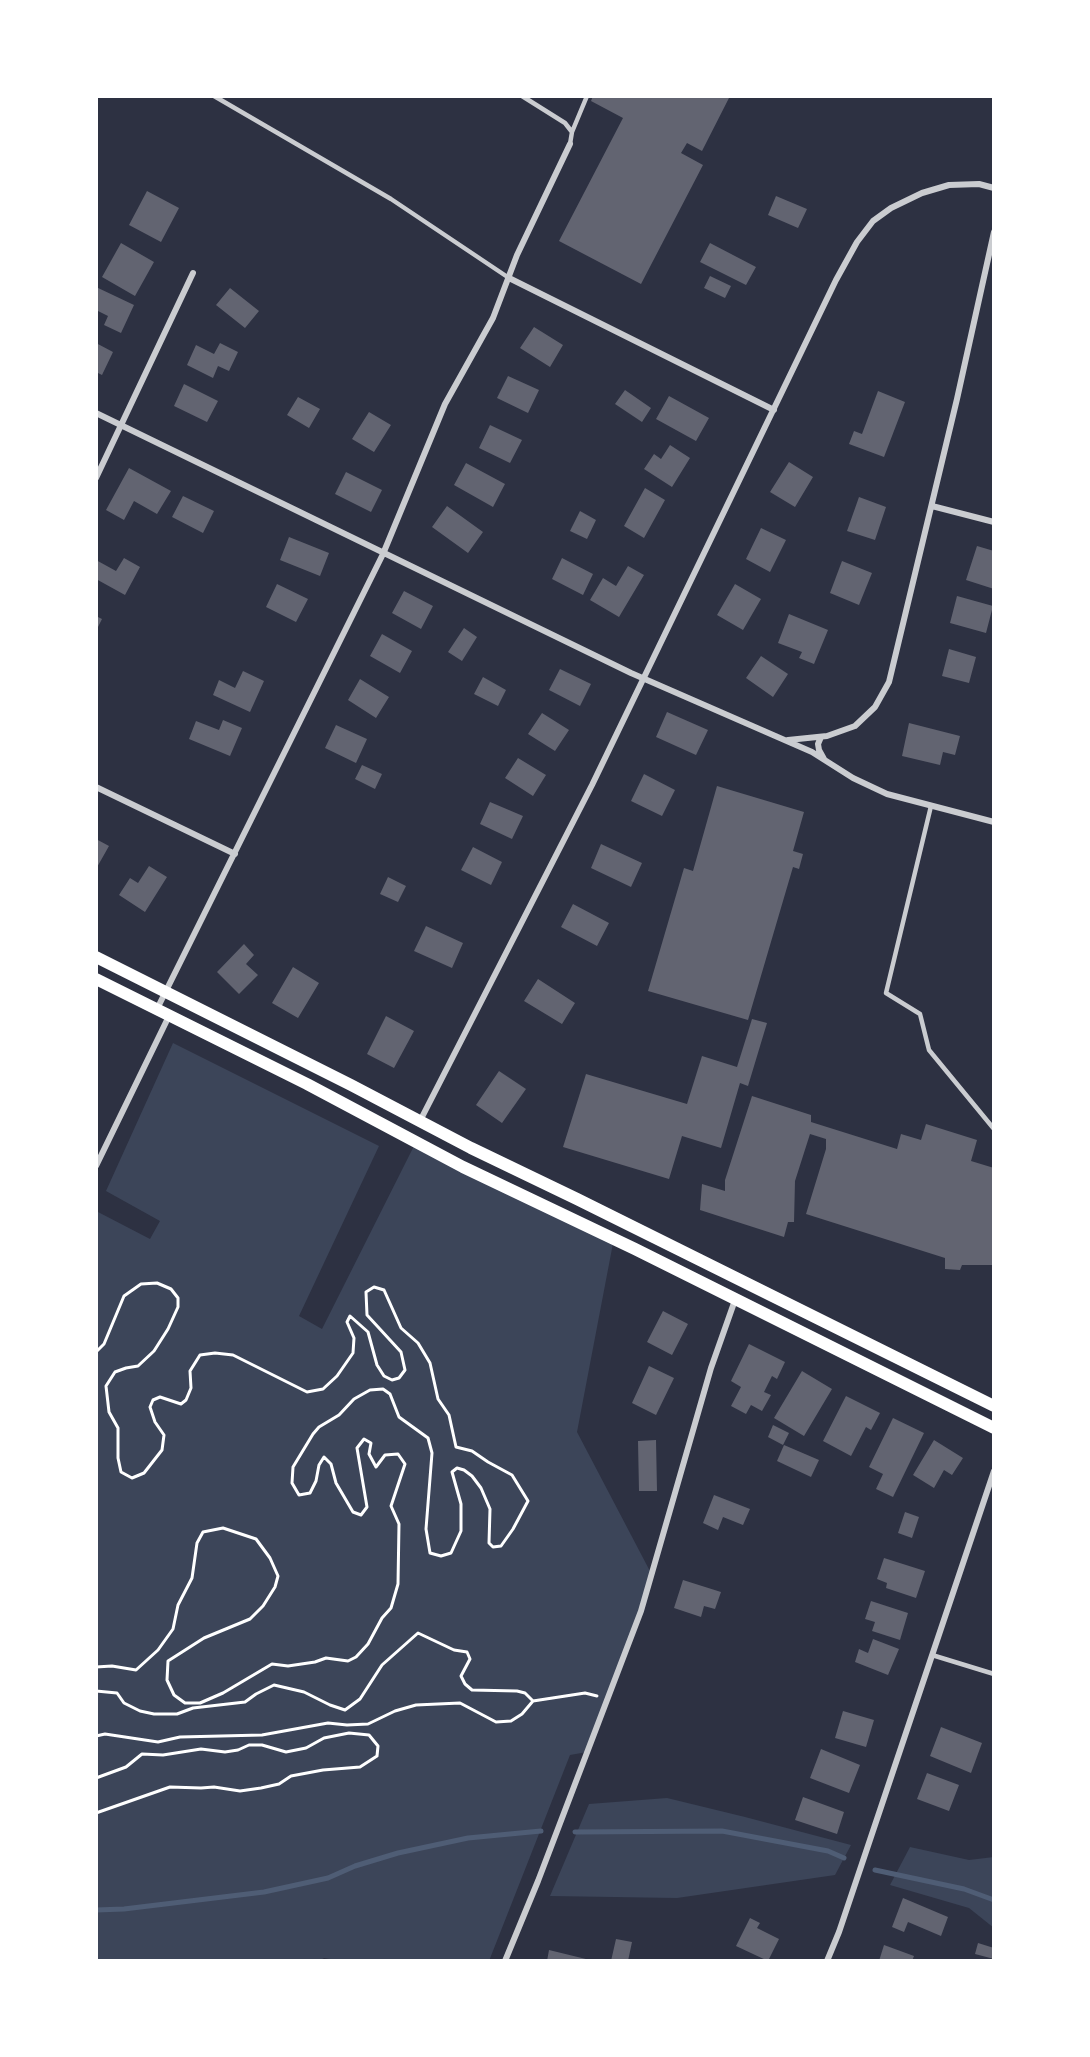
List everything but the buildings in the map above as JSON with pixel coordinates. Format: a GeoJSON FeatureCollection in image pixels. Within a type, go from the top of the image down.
{"type":"FeatureCollection","features":[{"type":"Feature","properties":{"kind":"main road"},"geometry":{"type":"LineString","coordinates":[[96,957],[420,1122],[994,1406]]}},
{"type":"Feature","properties":{"kind":"main road"},"geometry":{"type":"LineString","coordinates":[[96,979],[307,1084],[463,1167],[569,1216],[994,1428]]}},
{"type":"Feature","properties":{"kind":"street"},"geometry":{"type":"LineString","coordinates":[[157,1010],[383,554],[445,404],[493,318],[518,255],[570,144]]}},
{"type":"Feature","properties":{"kind":"street"},"geometry":{"type":"LineString","coordinates":[[420,1122],[592,785],[857,243],[873,221],[891,208],[922,193],[949,185],[979,184],[994,188]]}},
{"type":"Feature","properties":{"kind":"street"},"geometry":{"type":"LineString","coordinates":[[784,740],[821,737],[855,726],[875,707],[889,682],[932,506],[994,232]]}},
{"type":"Feature","properties":{"kind":"street"},"geometry":{"type":"LineString","coordinates":[[96,478],[193,273]]}},
{"type":"Feature","properties":{"kind":"street"},"geometry":{"type":"LineString","coordinates":[[509,278],[774,410]]}},
{"type":"Feature","properties":{"kind":"street"},"geometry":{"type":"LineString","coordinates":[[96,413],[120,427],[643,679],[824,759],[853,778],[887,794],[994,822]]}},
{"type":"Feature","properties":{"kind":"street"},"geometry":{"type":"LineString","coordinates":[[932,506],[994,522]]}},
{"type":"Feature","properties":{"kind":"street"},"geometry":{"type":"LineString","coordinates":[[821,737],[819,750],[824,759]]}},
{"type":"Feature","properties":{"kind":"street"},"geometry":{"type":"LineString","coordinates":[[96,788],[235,854]]}},
{"type":"Feature","properties":{"kind":"street"},"geometry":{"type":"LineString","coordinates":[[96,1166],[170,1016]]}},
{"type":"Feature","properties":{"kind":"street"},"geometry":{"type":"LineString","coordinates":[[505,1961],[641,1611],[711,1368],[735,1300]]}},
{"type":"Feature","properties":{"kind":"street"},"geometry":{"type":"LineString","coordinates":[[827,1961],[839,1932],[994,1471]]}},
{"type":"Feature","properties":{"kind":"lane"},"geometry":{"type":"LineString","coordinates":[[215,96],[391,199],[509,278]]}},
{"type":"Feature","properties":{"kind":"lane"},"geometry":{"type":"LineString","coordinates":[[522,96],[565,123],[572,132]]}},
{"type":"Feature","properties":{"kind":"lane"},"geometry":{"type":"LineString","coordinates":[[570,144],[572,132],[587,96]]}},
{"type":"Feature","properties":{"kind":"lane"},"geometry":{"type":"LineString","coordinates":[[931,806],[886,993],[920,1014],[929,1050],[994,1129]]}},
{"type":"Feature","properties":{"kind":"lane"},"geometry":{"type":"LineString","coordinates":[[932,1655],[994,1674]]}},
{"type":"Feature","properties":{"kind":"path"},"geometry":{"type":"LineString","coordinates":[[96,1352],[104,1344],[124,1296],[141,1284],[157,1282],[171,1288],[178,1298],[178,1307],[154,1351],[138,1366],[115,1372],[106,1386],[109,1412],[118,1428],[118,1458],[121,1472],[132,1478],[144,1473],[162,1450],[164,1435],[155,1422],[150,1407],[153,1400],[160,1397],[181,1404],[186,1400],[190,1388],[190,1371],[200,1355],[215,1353],[233,1355],[307,1392],[323,1389],[337,1376],[353,1353],[354,1338],[347,1322],[350,1316],[368,1332],[377,1365],[384,1376],[392,1380],[399,1378],[405,1370],[401,1352],[368,1315],[366,1292],[374,1287],[384,1290],[401,1328],[418,1343],[430,1363],[438,1399],[449,1416],[456,1447],[472,1451],[512,1475],[528,1501],[501,1546],[493,1547],[489,1543],[489,1509],[481,1488],[472,1476],[457,1468],[452,1472],[461,1504],[461,1530],[451,1552],[441,1556],[430,1553],[426,1529],[432,1453],[428,1438],[399,1417],[390,1394],[384,1389],[370,1390],[354,1399],[339,1415],[319,1427],[313,1434],[293,1467],[292,1483],[299,1495],[310,1493],[324,1457],[331,1464],[336,1483],[353,1512],[361,1515],[367,1507],[357,1448],[364,1439],[371,1443],[369,1454],[376,1467],[385,1455],[398,1454],[405,1464],[391,1506],[399,1524],[398,1584],[391,1608],[357,1657],[348,1661],[326,1658],[288,1666],[272,1664],[223,1693],[200,1703],[185,1703],[174,1695],[168,1680],[168,1662],[204,1638],[249,1619],[263,1606],[276,1587],[278,1576],[270,1558],[256,1539],[223,1528],[203,1532],[197,1543],[192,1578],[178,1605],[173,1629],[158,1650],[136,1670],[112,1666],[96,1667]]}},
{"type":"Feature","properties":{"kind":"path"},"geometry":{"type":"LineString","coordinates":[[96,1691],[117,1693],[124,1703],[140,1711],[154,1714],[177,1713],[193,1708],[245,1702],[274,1685],[304,1692],[345,1710],[360,1699],[382,1665],[418,1633],[454,1650],[467,1652],[470,1659],[461,1676],[465,1684],[472,1689],[517,1691],[525,1693],[533,1701]]}},
{"type":"Feature","properties":{"kind":"path"},"geometry":{"type":"LineString","coordinates":[[96,1736],[105,1734],[158,1742],[180,1737],[262,1735],[328,1723],[368,1724],[416,1705],[460,1703],[496,1722],[511,1721],[522,1714],[533,1701],[585,1693],[608,1698]]}},
{"type":"Feature","properties":{"kind":"path"},"geometry":{"type":"LineString","coordinates":[[96,1778],[126,1767],[142,1754],[164,1755],[201,1749],[225,1752],[249,1745],[262,1745],[286,1752],[306,1748],[324,1738],[349,1733],[369,1735],[378,1746],[377,1756],[360,1767],[323,1770],[291,1776],[279,1784],[240,1791],[214,1787],[170,1787],[96,1813]]}},
{"type":"Feature","properties":{"kind":"shaded area"},"geometry":{"type":"Polygon","coordinates":[[[173,1043],[379,1146],[299,1316],[322,1329],[416,1142],[614,1238],[577,1432],[652,1575],[587,1752],[570,1755],[489,1961],[343,1961],[324,1958],[319,1961],[96,1961],[96,1217],[98,1212],[150,1239],[160,1221],[106,1191],[173,1043]]]}},
{"type":"Feature","properties":{"kind":"shaded area"},"geometry":{"type":"Polygon","coordinates":[[[667,1798],[851,1845],[835,1875],[677,1898],[550,1896],[589,1804],[667,1798]]]}},
{"type":"Feature","properties":{"kind":"shaded area"},"geometry":{"type":"Polygon","coordinates":[[[910,1847],[969,1860],[994,1857],[994,1928],[969,1908],[890,1885],[910,1847]]]}},
{"type":"Feature","properties":{"kind":"waterway"},"geometry":{"type":"LineString","coordinates":[[96,1910],[124,1909],[264,1892],[328,1878],[355,1866],[398,1853],[468,1838],[541,1831]]}},
{"type":"Feature","properties":{"kind":"waterway"},"geometry":{"type":"LineString","coordinates":[[575,1832],[722,1831],[828,1851],[844,1858]]}},
{"type":"Feature","properties":{"kind":"waterway"},"geometry":{"type":"LineString","coordinates":[[875,1870],[964,1889],[994,1900]]}}]}
